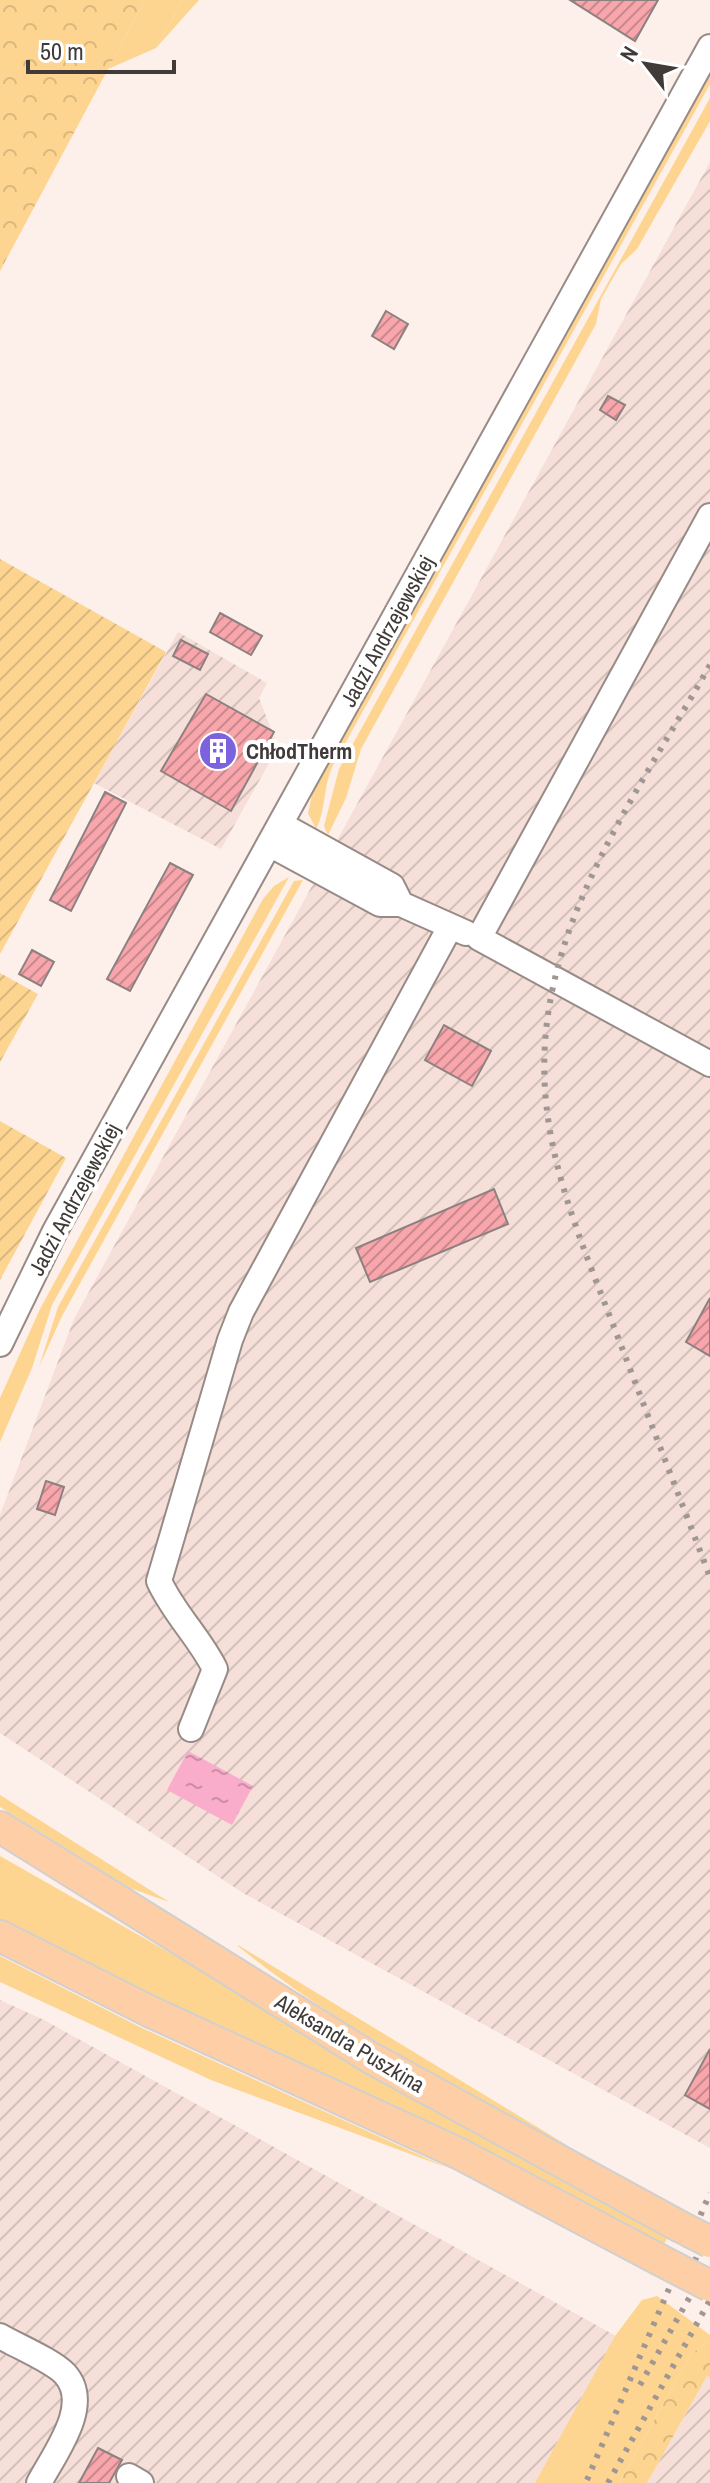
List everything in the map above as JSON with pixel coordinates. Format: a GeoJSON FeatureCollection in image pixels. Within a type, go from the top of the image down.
{"type":"FeatureCollection","features":[{"type":"Feature","properties":{"kind":"main road","name":"Aleksandra Puszkina"},"geometry":{"type":"LineString","coordinates":[[0,1827],[371,2058],[710,2242]]}},
{"type":"Feature","properties":{"kind":"main road","name":"Aleksandra Puszkina"},"geometry":{"type":"LineString","coordinates":[[0,1936],[151,2012],[447,2147],[710,2286]]}},
{"type":"Feature","properties":{"kind":"street","name":"Jadzi Andrzejewskiej"},"geometry":{"type":"LineString","coordinates":[[0,1344],[55,1231],[710,47]]}},
{"type":"Feature","properties":{"kind":"street"},"geometry":{"type":"LineString","coordinates":[[479,938],[710,516]]}},
{"type":"Feature","properties":{"kind":"street"},"geometry":{"type":"LineString","coordinates":[[275,834],[380,904],[401,904],[479,938],[710,1064]]}},
{"type":"Feature","properties":{"kind":"street"},"geometry":{"type":"LineString","coordinates":[[191,1729],[215,1669],[205,1648],[189,1634],[159,1581],[230,1340],[241,1312],[450,927]]}},
{"type":"Feature","properties":{"kind":"street"},"geometry":{"type":"LineString","coordinates":[[0,2336],[65,2374],[75,2391],[75,2413],[39,2483]]}},
{"type":"Feature","properties":{"kind":"shaded area"},"geometry":{"type":"Polygon","coordinates":[[[710,162],[710,2148],[243,1893],[0,1733],[0,1515],[74,1319],[710,162]]]}},
{"type":"Feature","properties":{"kind":"shaded area"},"geometry":{"type":"Polygon","coordinates":[[[178,632],[267,683],[259,698],[278,747],[221,849],[94,783],[178,632]]]}},
{"type":"Feature","properties":{"kind":"shaded area"},"geometry":{"type":"Polygon","coordinates":[[[0,2000],[44,2020],[616,2336],[535,2483],[0,2483],[0,2000]]]}},
{"type":"Feature","properties":{"kind":"shaded area"},"geometry":{"type":"Polygon","coordinates":[[[707,2376],[710,2377],[710,2483],[647,2483],[707,2376]]]}},
{"type":"Feature","properties":{"kind":"green space"},"geometry":{"type":"Polygon","coordinates":[[[0,0],[145,0],[0,271],[0,0]]]}},
{"type":"Feature","properties":{"kind":"green space"},"geometry":{"type":"Polygon","coordinates":[[[145,0],[183,0],[156,48],[108,69],[145,0]]]}},
{"type":"Feature","properties":{"kind":"green space"},"geometry":{"type":"Polygon","coordinates":[[[183,0],[199,0],[156,48],[183,0]]]}},
{"type":"Feature","properties":{"kind":"green space"},"geometry":{"type":"Polygon","coordinates":[[[710,73],[710,84],[332,767],[316,829],[308,813],[313,790],[710,73]]]}},
{"type":"Feature","properties":{"kind":"green space"},"geometry":{"type":"Polygon","coordinates":[[[710,98],[710,121],[637,249],[621,264],[601,299],[596,324],[361,749],[346,798],[328,835],[324,826],[339,769],[710,98]]]}},
{"type":"Feature","properties":{"kind":"green space"},"geometry":{"type":"Polygon","coordinates":[[[0,559],[166,652],[0,954],[0,559]]]}},
{"type":"Feature","properties":{"kind":"green space"},"geometry":{"type":"Polygon","coordinates":[[[289,877],[52,1305],[32,1368],[0,1442],[0,1398],[40,1309],[263,899],[274,886],[289,877]]]}},
{"type":"Feature","properties":{"kind":"green space"},"geometry":{"type":"Polygon","coordinates":[[[303,880],[62,1316],[39,1367],[58,1307],[294,881],[303,880]]]}},
{"type":"Feature","properties":{"kind":"green space"},"geometry":{"type":"Polygon","coordinates":[[[0,973],[38,994],[0,1062],[0,973]]]}},
{"type":"Feature","properties":{"kind":"green space"},"geometry":{"type":"Polygon","coordinates":[[[0,1121],[66,1158],[0,1280],[0,1121]]]}},
{"type":"Feature","properties":{"kind":"green space"},"geometry":{"type":"Polygon","coordinates":[[[0,1795],[169,1902],[130,1888],[0,1807],[0,1795]]]}},
{"type":"Feature","properties":{"kind":"green space"},"geometry":{"type":"Polygon","coordinates":[[[0,1856],[186,1962],[360,2070],[668,2237],[664,2244],[467,2139],[157,1998],[0,1919],[0,1856]]]}},
{"type":"Feature","properties":{"kind":"green space"},"geometry":{"type":"Polygon","coordinates":[[[238,1946],[570,2147],[441,2079],[357,2030],[316,2004],[238,1946]]]}},
{"type":"Feature","properties":{"kind":"green space"},"geometry":{"type":"Polygon","coordinates":[[[0,1956],[142,2028],[448,2168],[211,2080],[0,1982],[0,1956]]]}},
{"type":"Feature","properties":{"kind":"green space"},"geometry":{"type":"Polygon","coordinates":[[[657,2296],[710,2335],[710,2340],[691,2354],[619,2483],[535,2483],[615,2336],[642,2300],[657,2296]]]}},
{"type":"Feature","properties":{"kind":"green space"},"geometry":{"type":"Polygon","coordinates":[[[710,2340],[710,2377],[707,2376],[647,2483],[619,2483],[691,2354],[710,2340]]]}},
{"type":"Feature","properties":{"kind":"water"},"geometry":{"type":"Polygon","coordinates":[[[188,1751],[253,1786],[232,1825],[167,1790],[188,1751]]]}},
{"type":"Feature","properties":{"kind":"building"},"geometry":{"type":"Polygon","coordinates":[[[570,0],[658,0],[635,41],[570,0]]]}},
{"type":"Feature","properties":{"kind":"building"},"geometry":{"type":"Polygon","coordinates":[[[386,311],[408,324],[394,349],[372,336],[386,311]]]}},
{"type":"Feature","properties":{"kind":"building"},"geometry":{"type":"Polygon","coordinates":[[[608,396],[625,405],[616,420],[600,410],[608,396]]]}},
{"type":"Feature","properties":{"kind":"building"},"geometry":{"type":"Polygon","coordinates":[[[220,613],[262,636],[251,655],[210,632],[220,613]]]}},
{"type":"Feature","properties":{"kind":"building"},"geometry":{"type":"Polygon","coordinates":[[[181,640],[208,654],[200,670],[173,656],[181,640]]]}},
{"type":"Feature","properties":{"kind":"building","name":"ChłodTherm"},"geometry":{"type":"Polygon","coordinates":[[[206,694],[274,732],[231,811],[161,771],[206,694]]]}},
{"type":"Feature","properties":{"kind":"building"},"geometry":{"type":"Polygon","coordinates":[[[105,792],[126,803],[71,911],[50,900],[105,792]]]}},
{"type":"Feature","properties":{"kind":"building"},"geometry":{"type":"Polygon","coordinates":[[[170,863],[193,875],[130,991],[107,979],[170,863]]]}},
{"type":"Feature","properties":{"kind":"building"},"geometry":{"type":"Polygon","coordinates":[[[32,950],[54,962],[41,986],[19,974],[32,950]]]}},
{"type":"Feature","properties":{"kind":"building"},"geometry":{"type":"Polygon","coordinates":[[[444,1025],[491,1051],[472,1086],[425,1060],[444,1025]]]}},
{"type":"Feature","properties":{"kind":"building"},"geometry":{"type":"Polygon","coordinates":[[[494,1189],[508,1224],[370,1282],[356,1248],[494,1189]]]}},
{"type":"Feature","properties":{"kind":"building"},"geometry":{"type":"Polygon","coordinates":[[[710,1298],[710,1356],[686,1342],[710,1298]]]}},
{"type":"Feature","properties":{"kind":"building"},"geometry":{"type":"Polygon","coordinates":[[[46,1481],[64,1487],[55,1515],[37,1509],[46,1481]]]}},
{"type":"Feature","properties":{"kind":"building"},"geometry":{"type":"Polygon","coordinates":[[[710,2049],[710,2109],[685,2095],[710,2049]]]}},
{"type":"Feature","properties":{"kind":"building"},"geometry":{"type":"Polygon","coordinates":[[[98,2448],[122,2460],[109,2483],[79,2483],[98,2448]]]}},
{"type":"Feature","properties":{"kind":"railway"},"geometry":{"type":"LineString","coordinates":[[710,665],[619,822],[573,920],[555,979],[546,1034],[545,1085],[551,1134],[578,1233],[710,1577]]}},
{"type":"Feature","properties":{"kind":"railway"},"geometry":{"type":"LineString","coordinates":[[587,2480],[710,2193]]}},
{"type":"Feature","properties":{"kind":"railway"},"geometry":{"type":"LineString","coordinates":[[690,2272],[710,2226]]}},
{"type":"Feature","properties":{"kind":"railway"},"geometry":{"type":"LineString","coordinates":[[640,2385],[710,2261]]}},
{"type":"Feature","properties":{"kind":"railway"},"geometry":{"type":"LineString","coordinates":[[608,2483],[710,2300]]}},
{"type":"Feature","properties":{"kind":"place","name":"ChłodTherm"},"geometry":{"type":"Point","coordinates":[218,751]}}]}
